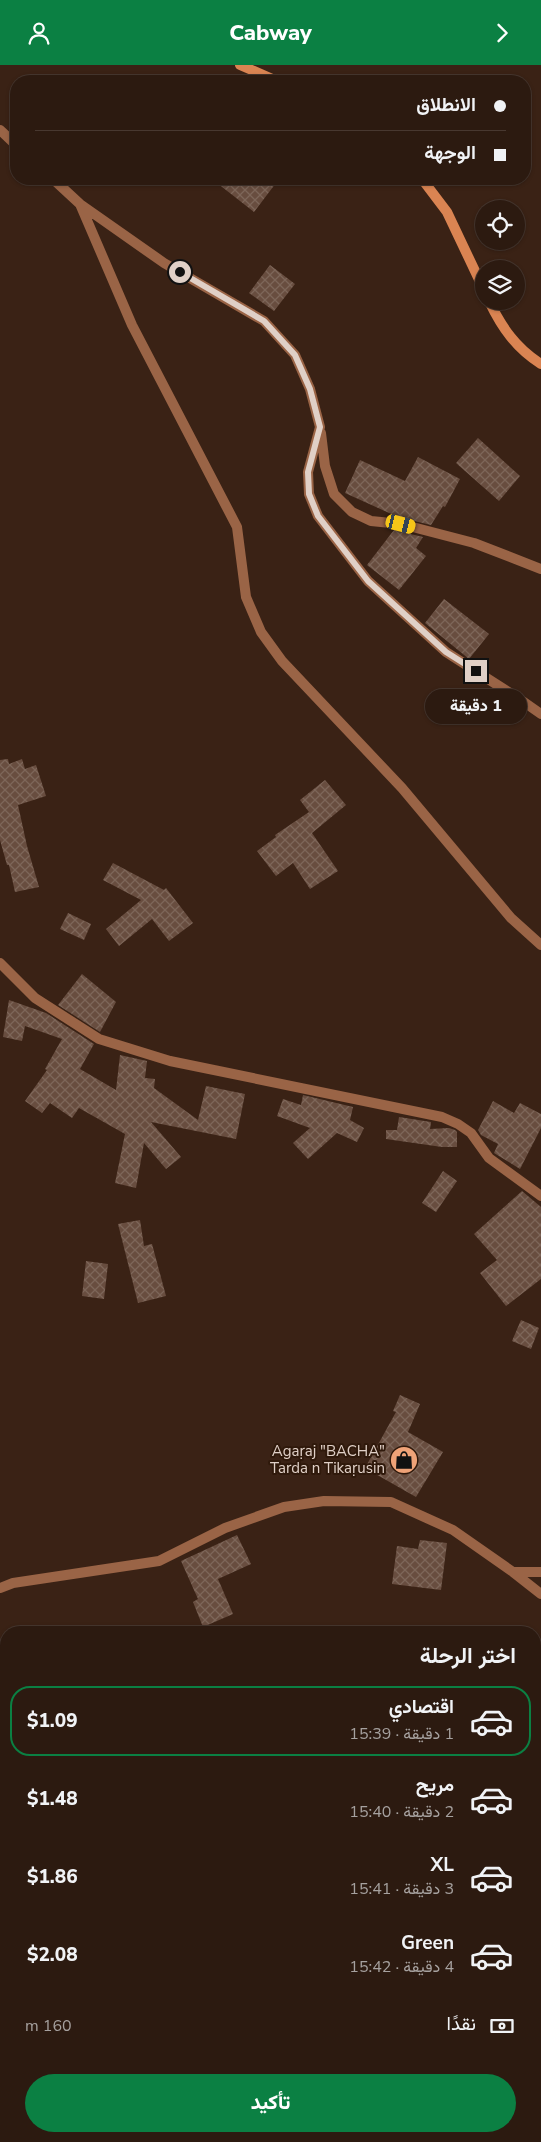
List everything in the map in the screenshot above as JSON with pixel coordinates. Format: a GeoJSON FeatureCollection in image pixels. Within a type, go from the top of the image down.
{"type":"FeatureCollection","features":[{"type":"Feature","properties":{"kind":"street"},"geometry":{"type":"LineString","coordinates":[[240,65],[263,75]]}},
{"type":"Feature","properties":{"kind":"street"},"geometry":{"type":"LineString","coordinates":[[0,130],[10,139]]}},
{"type":"Feature","properties":{"kind":"street"},"geometry":{"type":"LineString","coordinates":[[60,185],[80,203],[164,263],[264,321],[295,355],[310,389],[320,427],[325,466],[334,494],[352,512],[371,521],[401,524],[474,543],[541,569]]}},
{"type":"Feature","properties":{"kind":"street"},"geometry":{"type":"LineString","coordinates":[[427,185],[447,212],[475,270]]}},
{"type":"Feature","properties":{"kind":"street"},"geometry":{"type":"LineString","coordinates":[[80,203],[140,342],[237,527],[246,597],[261,632],[282,661],[402,788],[511,918],[541,945]]}},
{"type":"Feature","properties":{"kind":"street"},"geometry":{"type":"LineString","coordinates":[[493,310],[498,320],[523,352],[541,364]]}},
{"type":"Feature","properties":{"kind":"street"},"geometry":{"type":"LineString","coordinates":[[320,427],[308,472],[309,494],[318,516],[368,581],[446,652],[541,715]]}},
{"type":"Feature","properties":{"kind":"street"},"geometry":{"type":"LineString","coordinates":[[0,963],[35,998],[99,1039],[170,1061],[442,1117],[458,1124],[471,1133],[489,1159],[541,1196]]}},
{"type":"Feature","properties":{"kind":"street"},"geometry":{"type":"LineString","coordinates":[[0,1588],[22,1582],[159,1561],[225,1528],[284,1507],[324,1501],[391,1502],[453,1531],[513,1572],[541,1595]]}},
{"type":"Feature","properties":{"kind":"street"},"geometry":{"type":"LineString","coordinates":[[513,1572],[541,1572]]}},
{"type":"Feature","properties":{"kind":"building"},"geometry":{"type":"Polygon","coordinates":[[[220,185],[274,185],[254,212],[220,185]]]}},
{"type":"Feature","properties":{"kind":"building"},"geometry":{"type":"Polygon","coordinates":[[[270,265],[295,284],[274,311],[249,293],[270,265]]]}},
{"type":"Feature","properties":{"kind":"building"},"geometry":{"type":"Polygon","coordinates":[[[478,438],[520,476],[499,501],[456,463],[478,438]]]}},
{"type":"Feature","properties":{"kind":"building"},"geometry":{"type":"Polygon","coordinates":[[[418,457],[460,479],[445,507],[443,506],[431,525],[398,517],[345,493],[360,460],[405,481],[418,457]]]}},
{"type":"Feature","properties":{"kind":"building"},"geometry":{"type":"Polygon","coordinates":[[[394,530],[423,537],[416,548],[426,556],[399,590],[367,565],[394,530]]]}},
{"type":"Feature","properties":{"kind":"building"},"geometry":{"type":"Polygon","coordinates":[[[444,599],[489,634],[469,659],[425,623],[444,599]]]}},
{"type":"Feature","properties":{"kind":"building"},"geometry":{"type":"Polygon","coordinates":[[[8,759],[9,764],[22,759],[25,769],[36,765],[46,796],[18,805],[39,887],[15,892],[9,865],[7,865],[0,840],[0,760],[8,759]]]}},
{"type":"Feature","properties":{"kind":"building"},"geometry":{"type":"Polygon","coordinates":[[[325,780],[346,805],[312,833],[338,871],[310,889],[293,863],[276,876],[257,851],[276,837],[275,835],[309,812],[300,800],[325,780]]]}},
{"type":"Feature","properties":{"kind":"building"},"geometry":{"type":"Polygon","coordinates":[[[113,863],[164,890],[166,888],[193,923],[169,941],[152,919],[119,946],[106,929],[141,900],[103,880],[113,863]]]}},
{"type":"Feature","properties":{"kind":"building"},"geometry":{"type":"Polygon","coordinates":[[[68,913],[91,924],[84,940],[60,929],[68,913]]]}},
{"type":"Feature","properties":{"kind":"building"},"geometry":{"type":"Polygon","coordinates":[[[82,974],[116,1002],[100,1032],[58,1005],[82,974]]]}},
{"type":"Feature","properties":{"kind":"building"},"geometry":{"type":"Polygon","coordinates":[[[9,1000],[46,1013],[94,1044],[80,1069],[116,1090],[120,1055],[147,1061],[145,1078],[155,1079],[154,1088],[198,1120],[206,1086],[245,1094],[236,1139],[151,1122],[181,1157],[166,1169],[144,1143],[136,1188],[115,1183],[125,1134],[79,1108],[72,1118],[50,1103],[42,1113],[25,1101],[47,1070],[45,1069],[62,1039],[25,1026],[22,1041],[3,1037],[9,1000]]]}},
{"type":"Feature","properties":{"kind":"building"},"geometry":{"type":"Polygon","coordinates":[[[303,1095],[353,1107],[350,1120],[364,1128],[357,1142],[337,1133],[308,1159],[293,1143],[310,1128],[277,1116],[283,1099],[301,1105],[303,1095]]]}},
{"type":"Feature","properties":{"kind":"building"},"geometry":{"type":"Polygon","coordinates":[[[493,1101],[514,1113],[520,1103],[541,1114],[541,1128],[520,1169],[494,1153],[498,1144],[481,1135],[478,1130],[493,1101]]]}},
{"type":"Feature","properties":{"kind":"building"},"geometry":{"type":"Polygon","coordinates":[[[399,1117],[431,1122],[430,1129],[449,1128],[455,1130],[457,1132],[457,1147],[442,1147],[386,1139],[386,1130],[397,1130],[399,1117]]]}},
{"type":"Feature","properties":{"kind":"building"},"geometry":{"type":"Polygon","coordinates":[[[443,1171],[457,1181],[436,1212],[422,1203],[443,1171]]]}},
{"type":"Feature","properties":{"kind":"building"},"geometry":{"type":"Polygon","coordinates":[[[522,1191],[541,1207],[541,1279],[506,1306],[480,1273],[497,1260],[474,1234],[522,1191]]]}},
{"type":"Feature","properties":{"kind":"building"},"geometry":{"type":"Polygon","coordinates":[[[140,1220],[144,1246],[152,1244],[166,1296],[138,1303],[118,1224],[140,1220]]]}},
{"type":"Feature","properties":{"kind":"building"},"geometry":{"type":"Polygon","coordinates":[[[86,1261],[108,1264],[104,1299],[82,1296],[86,1261]]]}},
{"type":"Feature","properties":{"kind":"building"},"geometry":{"type":"Polygon","coordinates":[[[521,1320],[539,1328],[531,1349],[512,1341],[521,1320]]]}},
{"type":"Feature","properties":{"kind":"building","name":"Agaṛaj \"BACHA\" Tarda n Tikaṛusin"},"geometry":{"type":"Polygon","coordinates":[[[400,1395],[420,1404],[408,1432],[443,1452],[416,1497],[365,1468],[396,1412],[393,1411],[400,1395]]]}},
{"type":"Feature","properties":{"kind":"building"},"geometry":{"type":"Polygon","coordinates":[[[237,1535],[251,1564],[218,1579],[233,1614],[203,1626],[193,1602],[198,1599],[181,1561],[237,1535]]]}},
{"type":"Feature","properties":{"kind":"building"},"geometry":{"type":"Polygon","coordinates":[[[420,1540],[447,1543],[441,1590],[392,1584],[397,1546],[418,1549],[420,1540]]]}},
{"type":"Feature","properties":{"kind":"place","name":"Agaṛaj \"BACHA\" Tarda n Tikaṛusin"},"geometry":{"type":"Point","coordinates":[404,1460]}},
{"type":"Feature","properties":{"kind":"route"},"geometry":{"type":"LineString","coordinates":[[180,272],[264,321],[295,355],[310,389],[320,427],[308,472],[309,494],[318,516],[368,581],[446,652],[476,671]]}}]}
